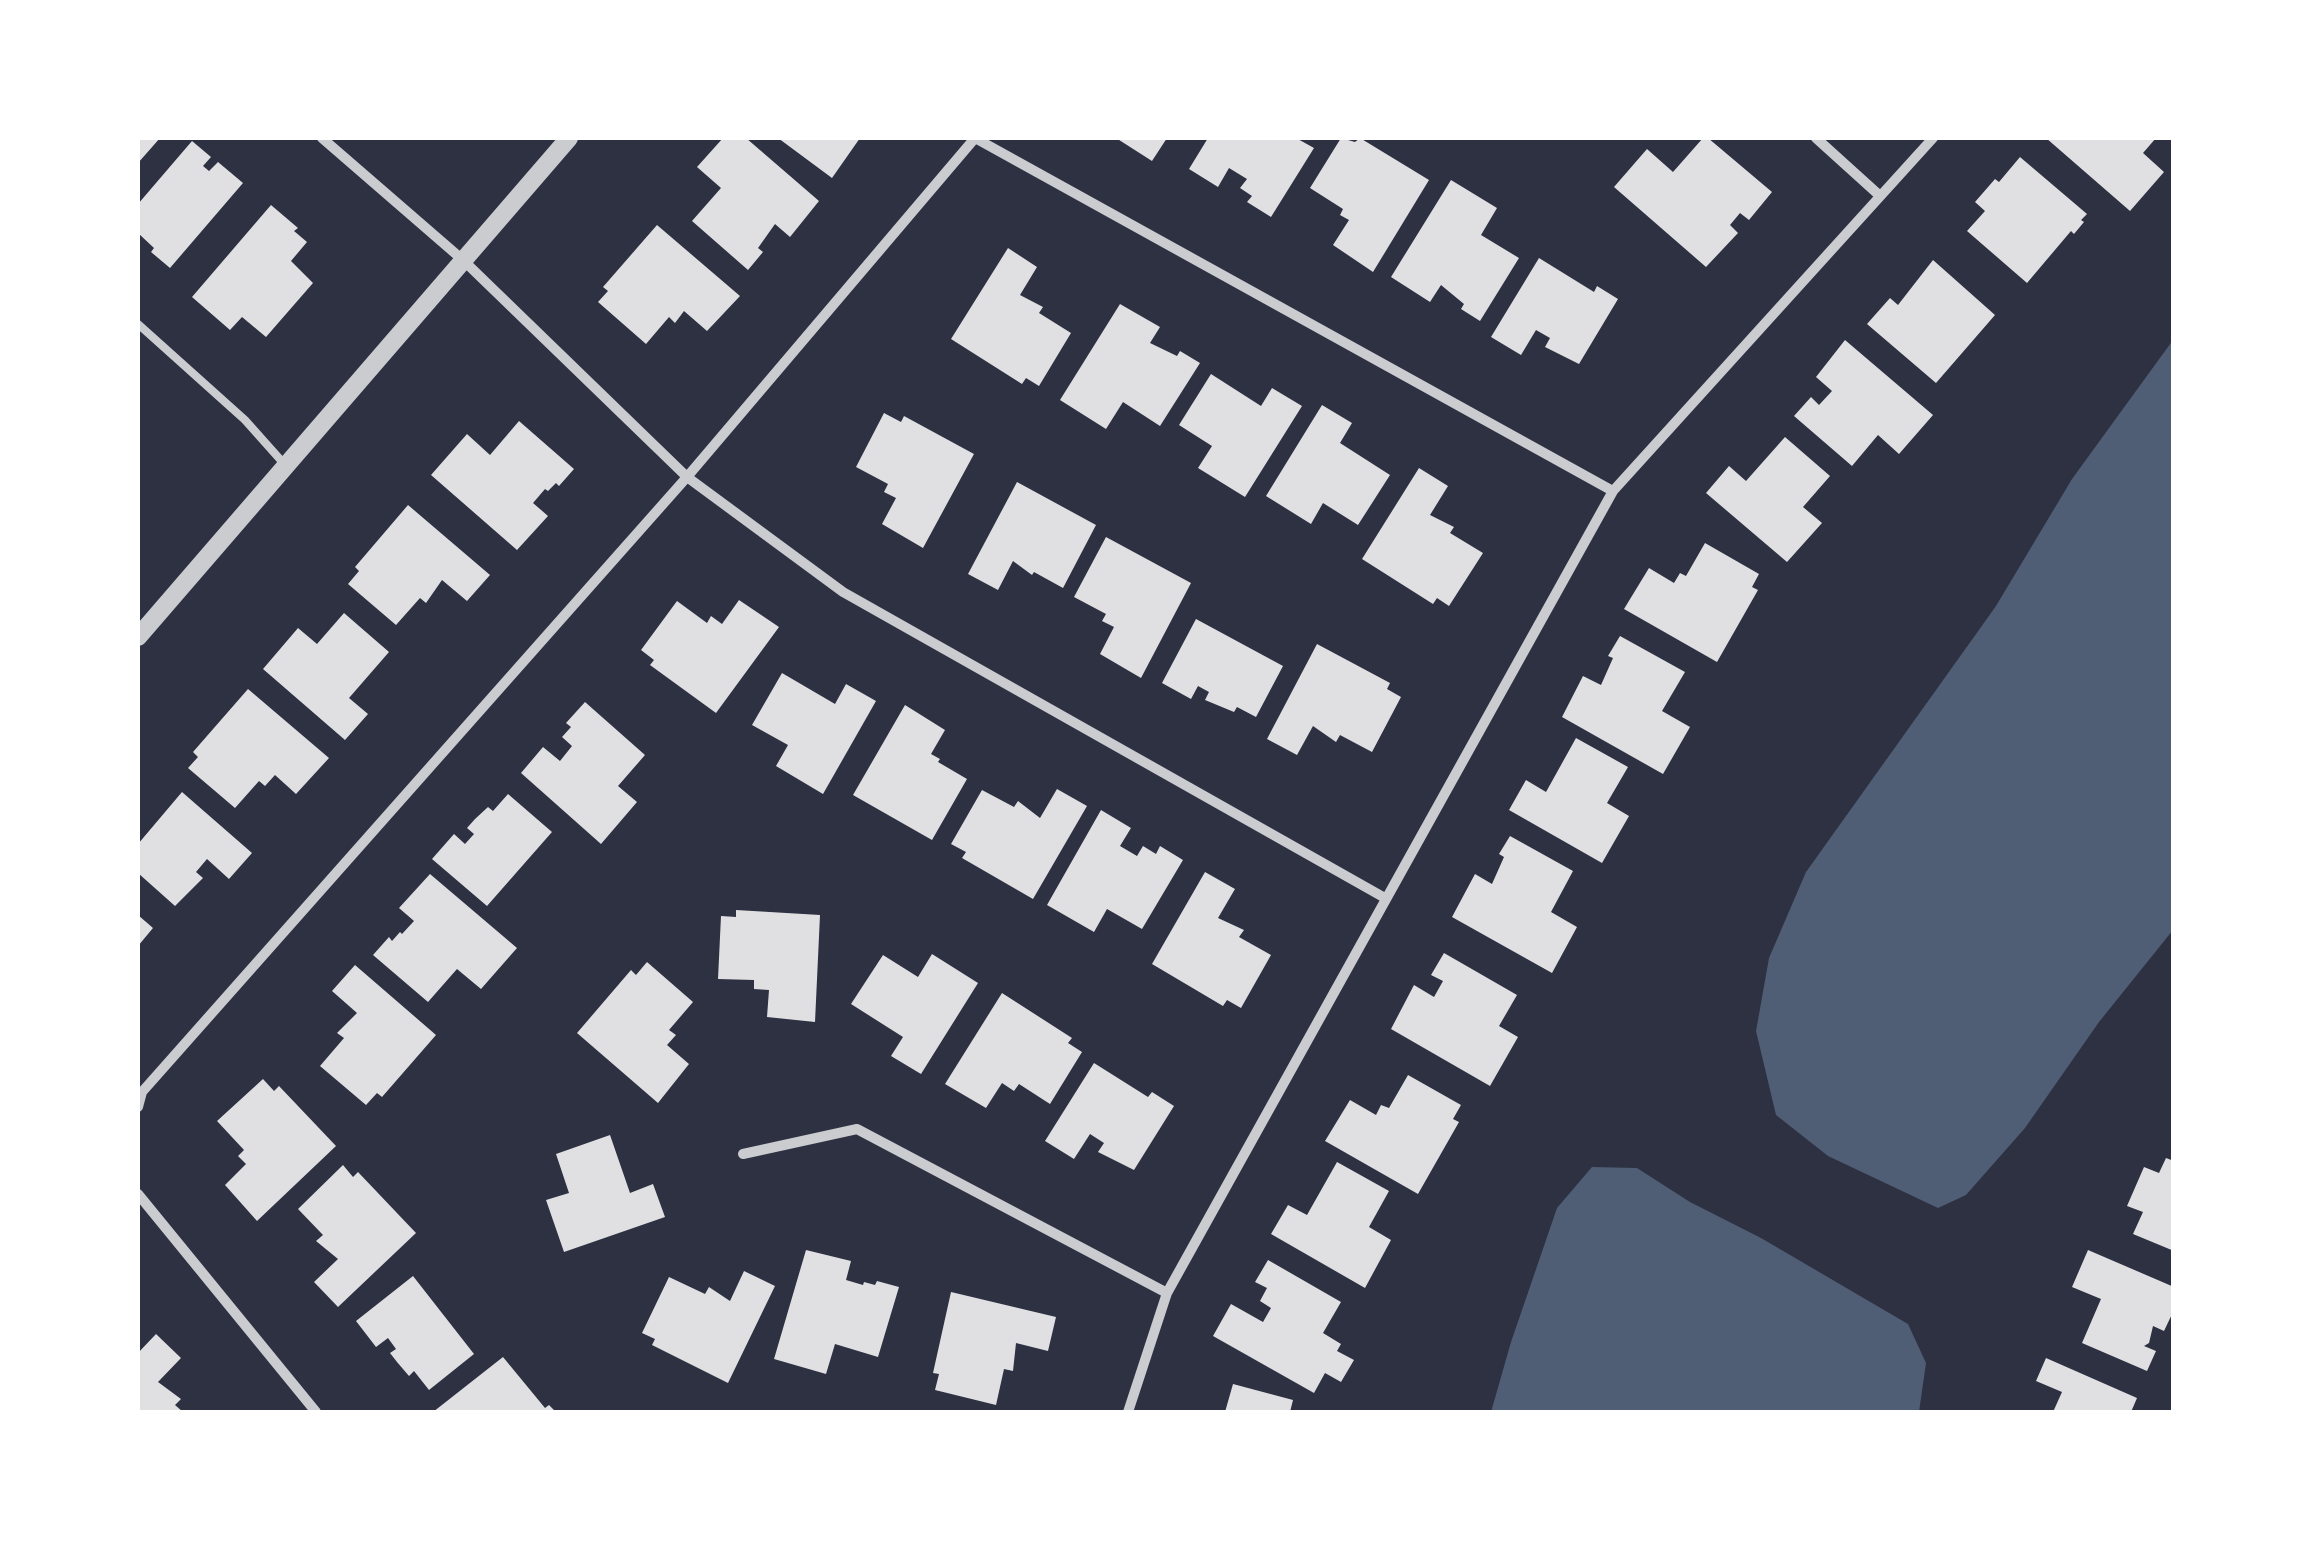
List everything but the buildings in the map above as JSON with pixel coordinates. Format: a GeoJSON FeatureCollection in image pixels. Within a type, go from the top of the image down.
{"type":"FeatureCollection","features":[{"type":"Feature","properties":{"kind":"street"},"geometry":{"type":"LineString","coordinates":[[322,138],[464,262],[687,477],[843,592],[1385,898]]}},
{"type":"Feature","properties":{"kind":"street"},"geometry":{"type":"LineString","coordinates":[[138,637],[570,138]]}},
{"type":"Feature","properties":{"kind":"street"},"geometry":{"type":"LineString","coordinates":[[138,1107],[142,1092],[687,477],[975,138],[1613,491]]}},
{"type":"Feature","properties":{"kind":"street"},"geometry":{"type":"LineString","coordinates":[[1816,138],[1879,195]]}},
{"type":"Feature","properties":{"kind":"street"},"geometry":{"type":"LineString","coordinates":[[1128,1412],[1167,1292],[1613,491],[1933,138]]}},
{"type":"Feature","properties":{"kind":"street"},"geometry":{"type":"LineString","coordinates":[[743,1154],[857,1128],[1167,1292]]}},
{"type":"Feature","properties":{"kind":"street"},"geometry":{"type":"LineString","coordinates":[[138,1194],[316,1412]]}},
{"type":"Feature","properties":{"kind":"lane"},"geometry":{"type":"LineString","coordinates":[[138,324],[245,420],[286,466]]}},
{"type":"Feature","properties":{"kind":"water"},"geometry":{"type":"Polygon","coordinates":[[[2173,340],[2173,930],[2099,1022],[2025,1128],[1966,1195],[1938,1208],[1828,1156],[1776,1115],[1756,1031],[1769,958],[1806,872],[1996,606],[2072,479],[2173,340]]]}},
{"type":"Feature","properties":{"kind":"water"},"geometry":{"type":"Polygon","coordinates":[[[1592,1167],[1637,1168],[1690,1202],[1761,1238],[1908,1324],[1926,1363],[1919,1412],[1491,1412],[1557,1208],[1592,1167]]]}}]}
